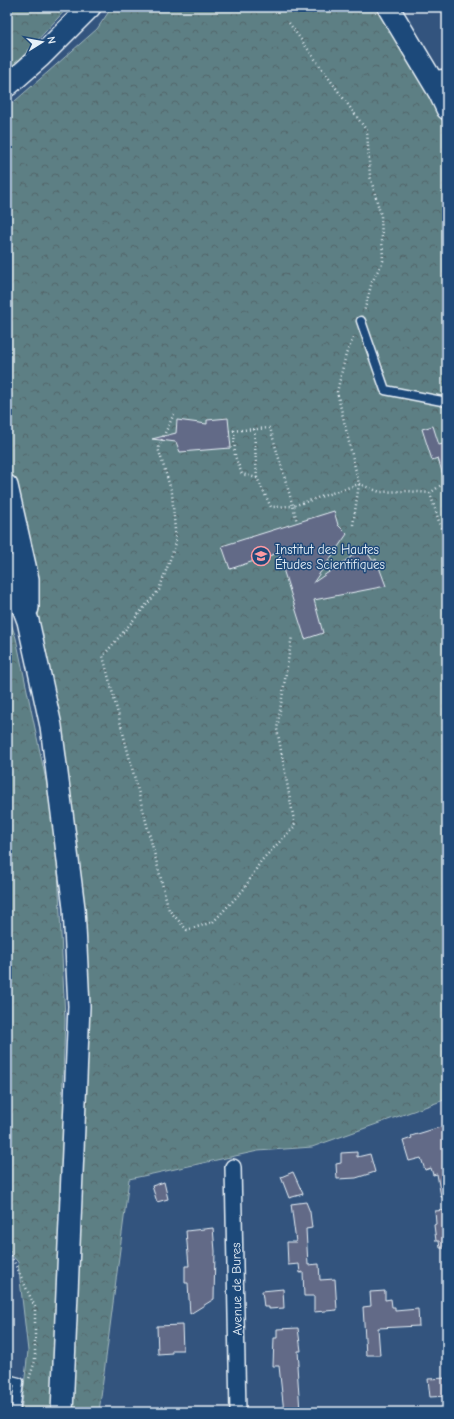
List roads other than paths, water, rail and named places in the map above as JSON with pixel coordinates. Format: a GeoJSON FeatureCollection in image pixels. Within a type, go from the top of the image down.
{"type":"FeatureCollection","features":[{"type":"Feature","properties":{"kind":"main road"},"geometry":{"type":"LineString","coordinates":[[7,86],[40,57],[90,7]]}},
{"type":"Feature","properties":{"kind":"main road"},"geometry":{"type":"LineString","coordinates":[[388,7],[439,78],[447,109]]}},
{"type":"Feature","properties":{"kind":"main road"},"geometry":{"type":"LineString","coordinates":[[7,486],[28,579],[28,621]]}},
{"type":"Feature","properties":{"kind":"main road"},"geometry":{"type":"LineString","coordinates":[[7,565],[28,621],[51,726],[74,908],[79,1006],[62,1412]]}},
{"type":"Feature","properties":{"kind":"street","name":"Avenue de Bures"},"geometry":{"type":"LineString","coordinates":[[233,1167],[238,1412]]}},
{"type":"Feature","properties":{"kind":"lane"},"geometry":{"type":"LineString","coordinates":[[361,321],[385,390],[447,402]]}},
{"type":"Feature","properties":{"kind":"lane"},"geometry":{"type":"LineString","coordinates":[[7,1379],[19,1382],[15,1412]]}},
{"type":"Feature","properties":{"kind":"place","name":"Institut des Hautes Études Scientifiques"},"geometry":{"type":"Point","coordinates":[261,556]}}]}
